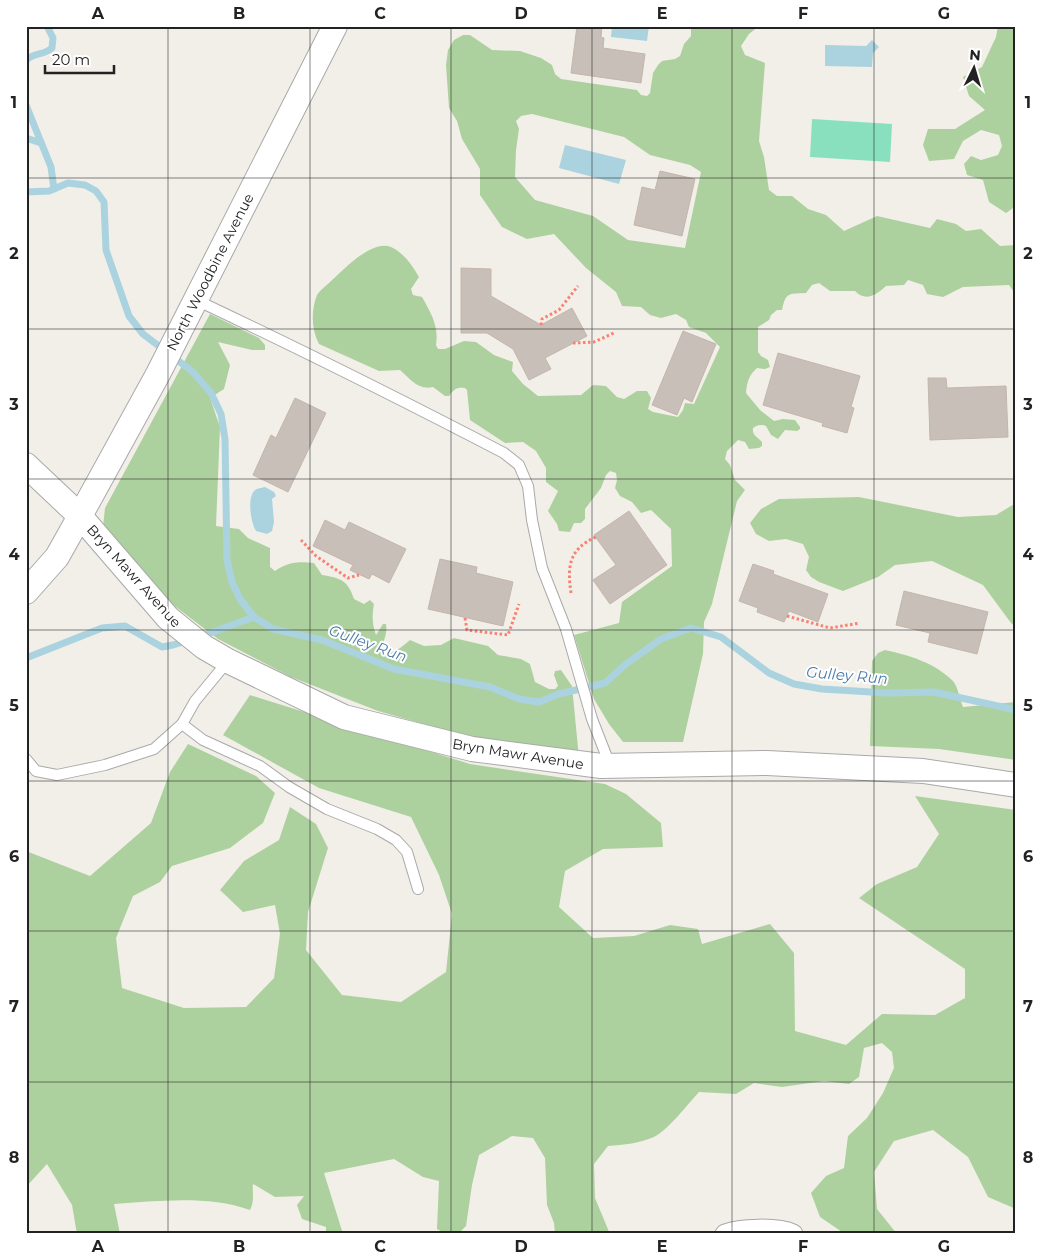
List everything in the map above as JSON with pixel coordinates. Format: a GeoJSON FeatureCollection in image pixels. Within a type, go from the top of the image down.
{"type":"FeatureCollection","features":[{"type":"Feature","properties":{"kind":"street","name":"North Woodbine Avenue"},"geometry":{"type":"LineString","coordinates":[[26,592],[57,556],[158,374],[335,26]]}},
{"type":"Feature","properties":{"kind":"street","name":"Bryn Mawr Avenue"},"geometry":{"type":"LineString","coordinates":[[26,465],[80,516],[168,618],[204,647],[228,661],[344,717],[472,749],[601,766],[776,764],[923,771],[1016,785]]}},
{"type":"Feature","properties":{"kind":"street"},"geometry":{"type":"LineString","coordinates":[[725,1234],[734,1230],[784,1230],[793,1234]]}},
{"type":"Feature","properties":{"kind":"lane"},"geometry":{"type":"LineString","coordinates":[[196,300],[299,348],[408,403],[504,453],[520,465],[528,486],[532,520],[542,568],[566,629],[587,703],[610,766]]}},
{"type":"Feature","properties":{"kind":"lane"},"geometry":{"type":"LineString","coordinates":[[26,760],[36,771],[57,775],[106,765],[154,749],[182,724],[195,701],[228,661]]}},
{"type":"Feature","properties":{"kind":"lane"},"geometry":{"type":"LineString","coordinates":[[182,724],[203,740],[260,766],[289,787],[327,809],[377,829],[396,840],[408,852],[418,889]]}},
{"type":"Feature","properties":{"kind":"path"},"geometry":{"type":"LineString","coordinates":[[541,325],[542,319],[559,310],[578,286]]}},
{"type":"Feature","properties":{"kind":"path"},"geometry":{"type":"LineString","coordinates":[[573,343],[594,342],[614,333]]}},
{"type":"Feature","properties":{"kind":"path"},"geometry":{"type":"LineString","coordinates":[[572,601],[569,579],[570,564],[575,551],[596,537]]}},
{"type":"Feature","properties":{"kind":"path"},"geometry":{"type":"LineString","coordinates":[[301,540],[316,556],[348,578],[360,574]]}},
{"type":"Feature","properties":{"kind":"path"},"geometry":{"type":"LineString","coordinates":[[465,618],[467,630],[508,635],[518,604]]}},
{"type":"Feature","properties":{"kind":"path"},"geometry":{"type":"LineString","coordinates":[[787,616],[830,628],[860,623]]}},
{"type":"Feature","properties":{"kind":"green space"},"geometry":{"type":"Polygon","coordinates":[[[691,26],[759,26],[749,34],[741,46],[745,55],[765,63],[759,141],[764,157],[769,190],[777,196],[792,196],[808,209],[826,215],[844,231],[877,216],[930,228],[937,219],[956,224],[966,231],[981,229],[1000,246],[1016,245],[1016,295],[1009,285],[963,287],[943,297],[927,294],[923,285],[908,280],[904,285],[886,286],[879,292],[867,297],[855,291],[830,291],[819,283],[812,285],[806,293],[789,295],[785,300],[782,310],[777,310],[771,315],[769,320],[758,327],[758,352],[768,360],[770,367],[765,369],[757,368],[752,373],[746,393],[760,410],[774,421],[783,419],[795,420],[800,429],[797,431],[785,430],[778,439],[771,435],[766,426],[758,426],[753,428],[753,431],[754,435],[762,442],[762,446],[749,449],[745,442],[738,440],[727,451],[725,459],[730,465],[735,480],[745,490],[737,501],[712,604],[704,622],[703,654],[683,742],[623,742],[609,724],[594,699],[574,635],[619,623],[622,602],[672,566],[671,529],[651,510],[641,513],[632,502],[620,496],[615,488],[616,473],[610,471],[606,475],[601,488],[585,509],[585,519],[581,523],[574,523],[570,532],[559,531],[557,524],[548,511],[558,491],[546,482],[546,468],[536,451],[523,442],[505,443],[470,420],[467,390],[465,388],[458,388],[449,396],[445,396],[433,387],[419,386],[400,370],[379,371],[319,344],[314,332],[313,313],[318,293],[358,257],[375,247],[391,247],[404,256],[419,277],[411,289],[413,295],[422,297],[431,314],[435,326],[438,349],[445,349],[464,341],[476,342],[494,355],[513,362],[512,371],[523,384],[538,396],[581,395],[593,385],[606,386],[617,397],[624,399],[637,391],[647,391],[651,398],[648,409],[653,412],[678,417],[685,403],[694,404],[720,347],[706,333],[689,327],[686,320],[676,314],[661,318],[650,315],[641,307],[622,306],[616,292],[586,268],[554,234],[527,239],[502,227],[480,195],[480,169],[462,139],[457,121],[449,108],[446,65],[448,50],[454,40],[463,35],[470,35],[492,50],[520,51],[541,58],[552,65],[555,74],[561,79],[637,90],[641,95],[647,96],[650,93],[653,73],[658,65],[662,61],[675,59],[680,56],[684,44],[691,36],[691,26]],[[532,114],[521,116],[516,121],[519,129],[515,177],[535,200],[593,216],[628,240],[685,248],[701,172],[690,165],[650,155],[624,137],[532,114]]]}},
{"type":"Feature","properties":{"kind":"green space"},"geometry":{"type":"Polygon","coordinates":[[[998,26],[1016,26],[1016,206],[1006,213],[989,202],[983,180],[967,175],[964,164],[971,156],[981,160],[998,155],[1002,146],[999,135],[981,130],[963,141],[954,159],[929,161],[923,145],[928,129],[955,129],[985,110],[969,96],[963,77],[982,67],[996,37],[998,26]]]}},
{"type":"Feature","properties":{"kind":"green space"},"geometry":{"type":"Polygon","coordinates":[[[812,119],[892,124],[890,162],[810,157],[812,119]]]}},
{"type":"Feature","properties":{"kind":"green space"},"geometry":{"type":"Polygon","coordinates":[[[210,314],[259,338],[265,345],[265,350],[252,350],[218,342],[230,365],[224,389],[210,398],[220,427],[216,526],[239,529],[248,538],[270,548],[270,567],[275,571],[293,563],[314,563],[322,575],[334,577],[346,584],[354,599],[364,604],[370,600],[374,604],[373,620],[376,635],[383,624],[386,624],[383,652],[387,653],[401,648],[410,640],[424,646],[441,645],[454,638],[488,646],[498,655],[521,659],[530,664],[535,682],[549,689],[555,689],[558,686],[554,675],[555,671],[561,670],[572,686],[579,758],[473,738],[378,711],[291,677],[218,639],[164,598],[103,527],[105,508],[210,314]]]}},
{"type":"Feature","properties":{"kind":"green space"},"geometry":{"type":"Polygon","coordinates":[[[859,497],[958,517],[996,515],[1016,503],[1016,627],[983,585],[932,561],[895,565],[878,577],[843,591],[811,577],[806,570],[809,557],[803,544],[786,539],[769,541],[756,534],[750,523],[761,509],[779,499],[859,497]]]}},
{"type":"Feature","properties":{"kind":"green space"},"geometry":{"type":"Polygon","coordinates":[[[885,650],[903,654],[938,669],[955,684],[963,707],[1016,702],[1016,760],[939,749],[870,746],[872,661],[878,653],[885,650]]]}},
{"type":"Feature","properties":{"kind":"green space"},"geometry":{"type":"Polygon","coordinates":[[[250,695],[470,764],[605,784],[626,794],[661,823],[663,847],[603,849],[565,871],[559,907],[593,938],[634,936],[670,925],[698,929],[702,944],[770,924],[794,953],[795,1031],[846,1045],[882,1014],[935,1015],[965,998],[965,969],[859,898],[877,884],[917,867],[939,834],[915,796],[1016,810],[1016,1209],[988,1197],[968,1157],[933,1130],[894,1141],[874,1172],[877,1209],[897,1234],[845,1234],[820,1217],[811,1193],[826,1176],[844,1168],[848,1136],[867,1118],[883,1093],[894,1068],[892,1052],[882,1043],[864,1048],[859,1077],[849,1084],[824,1081],[782,1087],[754,1083],[736,1094],[699,1092],[660,1134],[643,1141],[608,1146],[594,1164],[595,1198],[610,1234],[555,1234],[554,1223],[547,1205],[545,1158],[533,1138],[512,1136],[479,1155],[466,1226],[458,1234],[446,1234],[437,1229],[439,1181],[423,1177],[394,1159],[324,1173],[343,1234],[326,1234],[326,1227],[302,1219],[297,1205],[304,1196],[275,1197],[253,1184],[253,1200],[250,1210],[217,1202],[183,1200],[114,1204],[120,1234],[77,1234],[72,1205],[47,1164],[26,1187],[26,851],[90,876],[151,823],[170,772],[188,744],[256,776],[275,793],[263,823],[230,848],[172,866],[160,882],[133,896],[116,938],[122,988],[184,1008],[246,1007],[274,978],[280,934],[275,905],[243,912],[220,890],[244,861],[279,840],[290,807],[316,824],[328,848],[308,912],[306,950],[342,995],[401,1002],[446,972],[452,914],[439,875],[411,817],[319,788],[223,735],[250,695]]]}},
{"type":"Feature","properties":{"kind":"water"},"geometry":{"type":"Polygon","coordinates":[[[612,26],[649,26],[647,41],[611,37],[612,26]]]}},
{"type":"Feature","properties":{"kind":"water"},"geometry":{"type":"Polygon","coordinates":[[[872,40],[879,47],[873,53],[872,67],[825,66],[825,45],[866,46],[872,40]]]}},
{"type":"Feature","properties":{"kind":"water"},"geometry":{"type":"Polygon","coordinates":[[[565,145],[626,160],[619,184],[559,168],[565,145]]]}},
{"type":"Feature","properties":{"kind":"water"},"geometry":{"type":"Polygon","coordinates":[[[265,487],[274,492],[276,496],[272,499],[274,522],[272,531],[267,534],[256,531],[251,517],[250,505],[254,491],[265,487]]]}},
{"type":"Feature","properties":{"kind":"building"},"geometry":{"type":"Polygon","coordinates":[[[577,26],[602,26],[603,48],[645,54],[641,83],[571,73],[577,26]]]}},
{"type":"Feature","properties":{"kind":"building"},"geometry":{"type":"Polygon","coordinates":[[[660,171],[695,179],[682,236],[634,225],[642,187],[655,190],[660,171]]]}},
{"type":"Feature","properties":{"kind":"building"},"geometry":{"type":"Polygon","coordinates":[[[461,268],[491,269],[491,296],[541,325],[572,308],[587,336],[545,358],[551,369],[529,380],[513,349],[487,333],[461,333],[461,268]]]}},
{"type":"Feature","properties":{"kind":"building"},"geometry":{"type":"Polygon","coordinates":[[[683,331],[716,344],[692,402],[684,398],[677,415],[652,405],[683,331]]]}},
{"type":"Feature","properties":{"kind":"building"},"geometry":{"type":"Polygon","coordinates":[[[778,353],[860,376],[851,407],[854,408],[847,433],[822,426],[823,423],[763,405],[778,353]]]}},
{"type":"Feature","properties":{"kind":"building"},"geometry":{"type":"Polygon","coordinates":[[[928,378],[946,378],[947,388],[1006,386],[1008,437],[930,440],[928,378]]]}},
{"type":"Feature","properties":{"kind":"building"},"geometry":{"type":"Polygon","coordinates":[[[295,398],[326,413],[288,492],[253,475],[271,435],[276,438],[295,398]]]}},
{"type":"Feature","properties":{"kind":"building"},"geometry":{"type":"Polygon","coordinates":[[[629,511],[667,565],[610,604],[593,580],[616,565],[594,535],[629,511]]]}},
{"type":"Feature","properties":{"kind":"building"},"geometry":{"type":"Polygon","coordinates":[[[325,520],[345,530],[349,522],[406,549],[389,583],[372,574],[369,579],[350,570],[353,565],[313,546],[325,520]]]}},
{"type":"Feature","properties":{"kind":"building"},"geometry":{"type":"Polygon","coordinates":[[[440,559],[477,567],[476,573],[513,582],[503,626],[428,609],[440,559]]]}},
{"type":"Feature","properties":{"kind":"building"},"geometry":{"type":"Polygon","coordinates":[[[753,564],[774,571],[773,574],[828,594],[818,622],[789,611],[784,622],[757,612],[758,608],[739,601],[753,564]]]}},
{"type":"Feature","properties":{"kind":"building"},"geometry":{"type":"Polygon","coordinates":[[[904,591],[988,612],[977,654],[928,642],[930,633],[896,625],[904,591]]]}},
{"type":"Feature","properties":{"kind":"waterway"},"geometry":{"type":"LineString","coordinates":[[26,60],[33,55],[46,52],[52,48],[53,38],[47,26]]}},
{"type":"Feature","properties":{"kind":"waterway"},"geometry":{"type":"LineString","coordinates":[[26,105],[51,167],[54,189]]}},
{"type":"Feature","properties":{"kind":"waterway"},"geometry":{"type":"LineString","coordinates":[[26,138],[41,143]]}},
{"type":"Feature","properties":{"kind":"waterway","name":"Gulley Run"},"geometry":{"type":"LineString","coordinates":[[26,192],[49,191],[68,183],[85,185],[96,191],[104,202],[106,250],[129,316],[143,334],[193,372],[211,393],[221,414],[225,439],[227,560],[232,582],[240,599],[254,617],[273,629],[322,640],[394,669],[490,687],[519,699],[539,702],[559,694],[605,683],[626,664],[661,639],[691,628],[721,637],[769,673],[794,684],[822,689],[887,693],[934,692],[1016,710]]}},
{"type":"Feature","properties":{"kind":"waterway"},"geometry":{"type":"LineString","coordinates":[[199,637],[254,617]]}},
{"type":"Feature","properties":{"kind":"waterway"},"geometry":{"type":"LineString","coordinates":[[26,658],[102,628],[125,626],[162,647],[189,640]]}}]}
